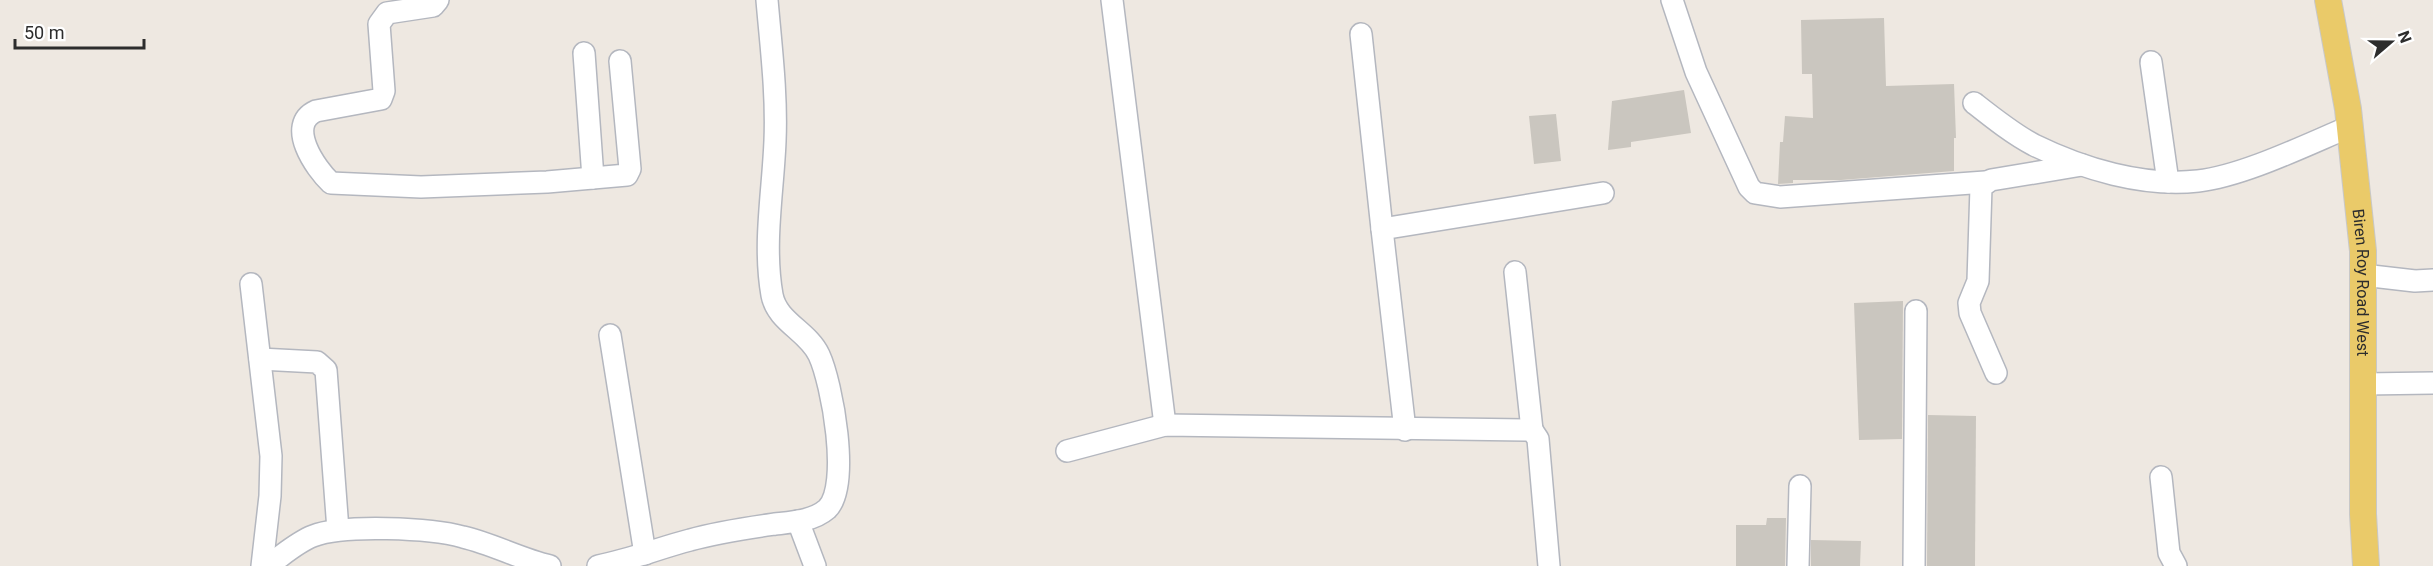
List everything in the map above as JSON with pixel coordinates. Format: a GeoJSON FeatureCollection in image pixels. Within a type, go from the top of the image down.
{"type":"FeatureCollection","features":[{"type":"Feature","properties":{"kind":"main road","name":"Biren Roy Road West"},"geometry":{"type":"LineString","coordinates":[[2328,0],[2349,127],[2362,251],[2363,514],[2366,566]]}},
{"type":"Feature","properties":{"kind":"street"},"geometry":{"type":"LineString","coordinates":[[438,0],[433,6],[387,13],[382,17],[379,24],[384,91],[381,99],[316,111],[307,117],[304,123],[304,145],[326,179],[339,185],[403,187],[593,178],[622,176],[630,173],[620,61]]}},
{"type":"Feature","properties":{"kind":"street"},"geometry":{"type":"LineString","coordinates":[[598,566],[690,540],[798,521],[819,515],[829,507],[836,494],[839,449],[836,420],[819,354],[810,341],[778,310],[772,298],[768,253],[775,104],[767,0]]}},
{"type":"Feature","properties":{"kind":"street"},"geometry":{"type":"LineString","coordinates":[[1112,0],[1165,425]]}},
{"type":"Feature","properties":{"kind":"street"},"geometry":{"type":"LineString","coordinates":[[1672,0],[1696,72],[1749,187],[1755,193],[1780,197],[1985,182],[2085,165]]}},
{"type":"Feature","properties":{"kind":"street"},"geometry":{"type":"LineString","coordinates":[[1361,34],[1405,430]]}},
{"type":"Feature","properties":{"kind":"street"},"geometry":{"type":"LineString","coordinates":[[584,53],[593,178]]}},
{"type":"Feature","properties":{"kind":"street"},"geometry":{"type":"LineString","coordinates":[[2151,62],[2168,182]]}},
{"type":"Feature","properties":{"kind":"street"},"geometry":{"type":"LineString","coordinates":[[1974,103],[2033,145],[2127,178],[2168,182],[2199,181],[2237,171],[2349,127]]}},
{"type":"Feature","properties":{"kind":"street"},"geometry":{"type":"LineString","coordinates":[[1985,182],[1982,187],[1978,280],[1969,303],[1970,313],[1996,373]]}},
{"type":"Feature","properties":{"kind":"street"},"geometry":{"type":"LineString","coordinates":[[1382,229],[1603,193]]}},
{"type":"Feature","properties":{"kind":"street"},"geometry":{"type":"LineString","coordinates":[[1515,272],[1532,430],[1538,439],[1549,566]]}},
{"type":"Feature","properties":{"kind":"street"},"geometry":{"type":"LineString","coordinates":[[2363,275],[2433,280]]}},
{"type":"Feature","properties":{"kind":"street"},"geometry":{"type":"LineString","coordinates":[[251,284],[271,464],[270,496],[262,566]]}},
{"type":"Feature","properties":{"kind":"street"},"geometry":{"type":"LineString","coordinates":[[1914,566],[1917,311]]}},
{"type":"Feature","properties":{"kind":"street"},"geometry":{"type":"LineString","coordinates":[[610,335],[645,554]]}},
{"type":"Feature","properties":{"kind":"street"},"geometry":{"type":"LineString","coordinates":[[260,359],[317,362],[326,370],[339,530]]}},
{"type":"Feature","properties":{"kind":"street"},"geometry":{"type":"LineString","coordinates":[[2364,384],[2433,383]]}},
{"type":"Feature","properties":{"kind":"street"},"geometry":{"type":"LineString","coordinates":[[1067,451],[1165,425],[1532,430]]}},
{"type":"Feature","properties":{"kind":"street"},"geometry":{"type":"LineString","coordinates":[[2161,477],[2169,553],[2176,566]]}},
{"type":"Feature","properties":{"kind":"street"},"geometry":{"type":"LineString","coordinates":[[1798,566],[1800,486]]}},
{"type":"Feature","properties":{"kind":"street"},"geometry":{"type":"LineString","coordinates":[[798,521],[815,566]]}},
{"type":"Feature","properties":{"kind":"street"},"geometry":{"type":"LineString","coordinates":[[267,566],[310,537],[339,530],[446,532],[487,543],[525,560],[550,566]]}},
{"type":"Feature","properties":{"kind":"building"},"geometry":{"type":"Polygon","coordinates":[[[1884,18],[1886,86],[1954,84],[1956,138],[1954,138],[1954,171],[1841,180],[1793,180],[1793,183],[1778,184],[1780,142],[1783,142],[1785,116],[1813,118],[1812,74],[1802,74],[1801,20],[1884,18]]]}},
{"type":"Feature","properties":{"kind":"building"},"geometry":{"type":"Polygon","coordinates":[[[1684,90],[1691,133],[1631,142],[1631,147],[1608,150],[1612,101],[1684,90]]]}},
{"type":"Feature","properties":{"kind":"building"},"geometry":{"type":"Polygon","coordinates":[[[1556,114],[1561,161],[1534,164],[1529,116],[1556,114]]]}},
{"type":"Feature","properties":{"kind":"building"},"geometry":{"type":"Polygon","coordinates":[[[1903,301],[1902,439],[1859,440],[1854,303],[1903,301]]]}},
{"type":"Feature","properties":{"kind":"building"},"geometry":{"type":"Polygon","coordinates":[[[1928,415],[1976,416],[1975,566],[1927,566],[1928,415]]]}},
{"type":"Feature","properties":{"kind":"building"},"geometry":{"type":"Polygon","coordinates":[[[1767,518],[1786,518],[1785,566],[1736,566],[1736,525],[1766,525],[1767,518]]]}},
{"type":"Feature","properties":{"kind":"building"},"geometry":{"type":"Polygon","coordinates":[[[1811,540],[1861,541],[1860,566],[1811,566],[1811,540]]]}}]}
